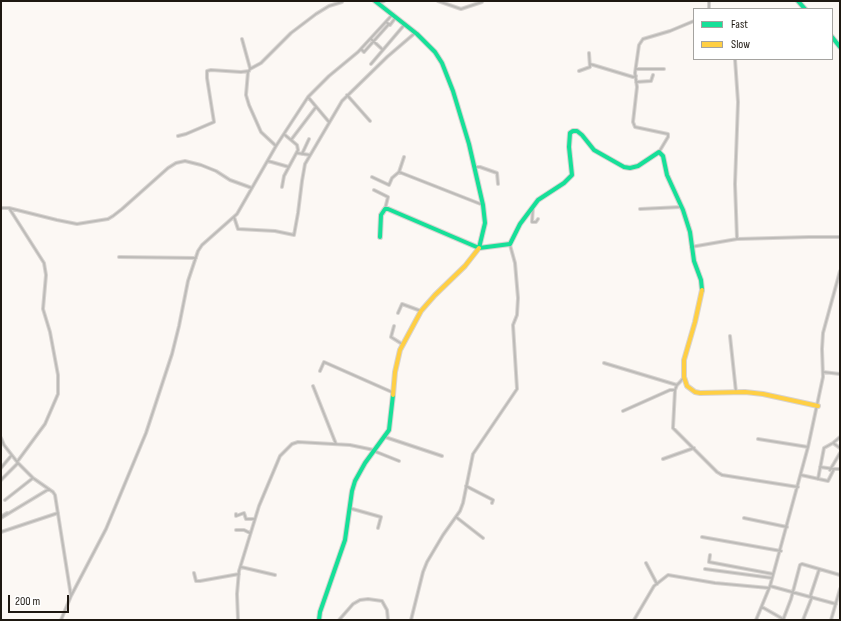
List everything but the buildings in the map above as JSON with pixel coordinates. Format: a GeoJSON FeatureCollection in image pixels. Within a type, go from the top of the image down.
{"type":"FeatureCollection","features":[{"type":"Feature","properties":{"kind":"street"},"geometry":{"type":"LineString","coordinates":[[376,2],[384,1]]}},
{"type":"Feature","properties":{"kind":"street"},"geometry":{"type":"LineString","coordinates":[[438,1],[462,9],[482,1]]}},
{"type":"Feature","properties":{"kind":"street"},"geometry":{"type":"LineString","coordinates":[[178,136],[214,122],[207,71],[241,72],[250,70],[261,63],[291,33],[316,14],[329,6],[342,2]]}},
{"type":"Feature","properties":{"kind":"street"},"geometry":{"type":"LineString","coordinates":[[319,620],[324,600],[345,540],[352,491],[359,473],[389,430],[397,358],[402,344],[421,310],[465,266],[479,248],[485,223],[483,205],[469,144],[447,73],[434,52],[416,33],[376,2]]}},
{"type":"Feature","properties":{"kind":"street"},"geometry":{"type":"LineString","coordinates":[[61,620],[71,596],[112,517],[146,433],[174,348],[188,281],[202,245],[234,216],[245,202],[276,146],[285,135],[308,97],[329,76],[361,49],[394,15]]}},
{"type":"Feature","properties":{"kind":"street"},"geometry":{"type":"LineString","coordinates":[[361,49],[364,52],[374,42],[389,24],[390,25],[394,15]]}},
{"type":"Feature","properties":{"kind":"street"},"geometry":{"type":"LineString","coordinates":[[410,620],[427,562],[463,504],[473,454],[517,389],[513,325],[517,315],[518,298],[515,263],[510,244],[520,224],[532,206],[545,195],[564,183],[572,175],[569,147],[570,133],[573,131],[577,131],[582,135],[594,150],[624,167],[630,168],[638,166],[659,152],[668,137],[668,134],[635,127],[633,124],[636,82],[635,69],[640,41],[693,21]]}},
{"type":"Feature","properties":{"kind":"street"},"geometry":{"type":"LineString","coordinates":[[371,64],[405,24]]}},
{"type":"Feature","properties":{"kind":"street"},"geometry":{"type":"LineString","coordinates":[[234,216],[238,229],[275,231],[294,235],[303,172],[310,155],[342,101],[387,57],[416,33]]}},
{"type":"Feature","properties":{"kind":"street"},"geometry":{"type":"LineString","coordinates":[[242,38],[250,70],[246,86],[246,95],[249,105],[260,132],[276,146]]}},
{"type":"Feature","properties":{"kind":"street"},"geometry":{"type":"LineString","coordinates":[[833,38],[840,47]]}},
{"type":"Feature","properties":{"kind":"street"},"geometry":{"type":"LineString","coordinates":[[371,39],[383,50]]}},
{"type":"Feature","properties":{"kind":"street"},"geometry":{"type":"LineString","coordinates":[[579,71],[590,67],[589,53]]}},
{"type":"Feature","properties":{"kind":"street"},"geometry":{"type":"LineString","coordinates":[[735,60],[738,102],[735,184],[737,239]]}},
{"type":"Feature","properties":{"kind":"street"},"geometry":{"type":"LineString","coordinates":[[590,64],[625,75],[633,77],[636,76]]}},
{"type":"Feature","properties":{"kind":"street"},"geometry":{"type":"LineString","coordinates":[[635,69],[664,69]]}},
{"type":"Feature","properties":{"kind":"street"},"geometry":{"type":"LineString","coordinates":[[636,82],[651,81],[653,75]]}},
{"type":"Feature","properties":{"kind":"street"},"geometry":{"type":"LineString","coordinates":[[347,95],[370,121]]}},
{"type":"Feature","properties":{"kind":"street"},"geometry":{"type":"LineString","coordinates":[[308,97],[329,123]]}},
{"type":"Feature","properties":{"kind":"street"},"geometry":{"type":"LineString","coordinates":[[291,140],[316,107]]}},
{"type":"Feature","properties":{"kind":"street"},"geometry":{"type":"LineString","coordinates":[[282,187],[284,176],[297,153],[298,148],[285,135]]}},
{"type":"Feature","properties":{"kind":"street"},"geometry":{"type":"LineString","coordinates":[[302,154],[309,139]]}},
{"type":"Feature","properties":{"kind":"street"},"geometry":{"type":"LineString","coordinates":[[659,152],[663,156],[667,175],[682,207],[690,232],[691,247],[702,288],[695,322],[684,360],[684,377],[687,386],[695,392],[718,394],[763,394],[818,406]]}},
{"type":"Feature","properties":{"kind":"street"},"geometry":{"type":"LineString","coordinates":[[297,153],[310,155]]}},
{"type":"Feature","properties":{"kind":"street"},"geometry":{"type":"LineString","coordinates":[[372,177],[389,185],[392,178],[399,172],[404,157]]}},
{"type":"Feature","properties":{"kind":"street"},"geometry":{"type":"LineString","coordinates":[[1,208],[9,208],[77,224],[108,219],[114,216],[168,168],[176,163],[185,161],[216,171],[230,180],[252,188]]}},
{"type":"Feature","properties":{"kind":"street"},"geometry":{"type":"LineString","coordinates":[[268,161],[289,167]]}},
{"type":"Feature","properties":{"kind":"street"},"geometry":{"type":"LineString","coordinates":[[474,167],[480,167],[497,173],[498,184]]}},
{"type":"Feature","properties":{"kind":"street"},"geometry":{"type":"LineString","coordinates":[[399,172],[483,205]]}},
{"type":"Feature","properties":{"kind":"street"},"geometry":{"type":"LineString","coordinates":[[374,190],[388,197],[385,209],[380,218],[380,237]]}},
{"type":"Feature","properties":{"kind":"street"},"geometry":{"type":"LineString","coordinates":[[532,206],[532,222],[536,222],[538,218]]}},
{"type":"Feature","properties":{"kind":"street"},"geometry":{"type":"LineString","coordinates":[[640,209],[682,207]]}},
{"type":"Feature","properties":{"kind":"street"},"geometry":{"type":"LineString","coordinates":[[1,480],[17,462],[45,424],[58,394],[58,375],[50,332],[43,309],[46,275],[44,263],[9,208]]}},
{"type":"Feature","properties":{"kind":"street"},"geometry":{"type":"LineString","coordinates":[[385,209],[479,248],[510,244]]}},
{"type":"Feature","properties":{"kind":"street"},"geometry":{"type":"LineString","coordinates":[[691,247],[737,239],[840,237]]}},
{"type":"Feature","properties":{"kind":"street"},"geometry":{"type":"LineString","coordinates":[[119,256],[196,258]]}},
{"type":"Feature","properties":{"kind":"street"},"geometry":{"type":"LineString","coordinates":[[756,620],[774,574],[818,406],[823,372],[823,333],[840,271]]}},
{"type":"Feature","properties":{"kind":"street"},"geometry":{"type":"LineString","coordinates":[[398,313],[402,304],[421,310]]}},
{"type":"Feature","properties":{"kind":"street"},"geometry":{"type":"LineString","coordinates":[[394,326],[391,337],[402,344]]}},
{"type":"Feature","properties":{"kind":"street"},"geometry":{"type":"LineString","coordinates":[[730,336],[736,393]]}},
{"type":"Feature","properties":{"kind":"street"},"geometry":{"type":"LineString","coordinates":[[320,371],[324,362],[394,393]]}},
{"type":"Feature","properties":{"kind":"street"},"geometry":{"type":"LineString","coordinates":[[604,363],[677,385]]}},
{"type":"Feature","properties":{"kind":"street"},"geometry":{"type":"LineString","coordinates":[[823,372],[840,374]]}},
{"type":"Feature","properties":{"kind":"street"},"geometry":{"type":"LineString","coordinates":[[684,377],[677,385],[675,390],[673,428],[721,475],[798,487]]}},
{"type":"Feature","properties":{"kind":"street"},"geometry":{"type":"LineString","coordinates":[[313,386],[336,444]]}},
{"type":"Feature","properties":{"kind":"street"},"geometry":{"type":"LineString","coordinates":[[623,411],[670,390],[675,390]]}},
{"type":"Feature","properties":{"kind":"street"},"geometry":{"type":"LineString","coordinates":[[385,437],[442,456]]}},
{"type":"Feature","properties":{"kind":"street"},"geometry":{"type":"LineString","coordinates":[[818,479],[824,448],[840,437]]}},
{"type":"Feature","properties":{"kind":"street"},"geometry":{"type":"LineString","coordinates":[[1,438],[17,462],[33,478],[55,495],[71,596]]}},
{"type":"Feature","properties":{"kind":"street"},"geometry":{"type":"LineString","coordinates":[[758,439],[808,447]]}},
{"type":"Feature","properties":{"kind":"street"},"geometry":{"type":"LineString","coordinates":[[238,620],[237,594],[239,574],[254,519],[280,456],[292,444],[305,442],[336,444],[374,450],[400,461]]}},
{"type":"Feature","properties":{"kind":"street"},"geometry":{"type":"LineString","coordinates":[[833,443],[840,448]]}},
{"type":"Feature","properties":{"kind":"street"},"geometry":{"type":"LineString","coordinates":[[663,459],[694,448]]}},
{"type":"Feature","properties":{"kind":"street"},"geometry":{"type":"LineString","coordinates":[[830,470],[840,453]]}},
{"type":"Feature","properties":{"kind":"street"},"geometry":{"type":"LineString","coordinates":[[1,468],[12,456]]}},
{"type":"Feature","properties":{"kind":"street"},"geometry":{"type":"LineString","coordinates":[[820,467],[830,470],[840,469]]}},
{"type":"Feature","properties":{"kind":"street"},"geometry":{"type":"LineString","coordinates":[[801,475],[828,481],[834,469]]}},
{"type":"Feature","properties":{"kind":"street"},"geometry":{"type":"LineString","coordinates":[[5,500],[33,478]]}},
{"type":"Feature","properties":{"kind":"street"},"geometry":{"type":"LineString","coordinates":[[466,486],[493,500],[492,503]]}},
{"type":"Feature","properties":{"kind":"street"},"geometry":{"type":"LineString","coordinates":[[2,517],[48,489]]}},
{"type":"Feature","properties":{"kind":"street"},"geometry":{"type":"LineString","coordinates":[[349,508],[380,517],[378,528]]}},
{"type":"Feature","properties":{"kind":"street"},"geometry":{"type":"LineString","coordinates":[[1,532],[58,513]]}},
{"type":"Feature","properties":{"kind":"street"},"geometry":{"type":"LineString","coordinates":[[236,514],[236,516],[244,513],[246,519],[254,519]]}},
{"type":"Feature","properties":{"kind":"street"},"geometry":{"type":"LineString","coordinates":[[456,517],[483,538]]}},
{"type":"Feature","properties":{"kind":"street"},"geometry":{"type":"LineString","coordinates":[[744,518],[787,527]]}},
{"type":"Feature","properties":{"kind":"street"},"geometry":{"type":"LineString","coordinates":[[236,530],[244,530],[250,533]]}},
{"type":"Feature","properties":{"kind":"street"},"geometry":{"type":"LineString","coordinates":[[702,538],[780,551]]}},
{"type":"Feature","properties":{"kind":"street"},"geometry":{"type":"LineString","coordinates":[[710,554],[709,562],[774,574]]}},
{"type":"Feature","properties":{"kind":"street"},"geometry":{"type":"LineString","coordinates":[[646,563],[657,584]]}},
{"type":"Feature","properties":{"kind":"street"},"geometry":{"type":"LineString","coordinates":[[762,607],[784,620],[800,565],[802,564],[840,575]]}},
{"type":"Feature","properties":{"kind":"street"},"geometry":{"type":"LineString","coordinates":[[241,567],[275,575]]}},
{"type":"Feature","properties":{"kind":"street"},"geometry":{"type":"LineString","coordinates":[[705,569],[772,578]]}},
{"type":"Feature","properties":{"kind":"street"},"geometry":{"type":"LineString","coordinates":[[803,620],[819,570]]}},
{"type":"Feature","properties":{"kind":"street"},"geometry":{"type":"LineString","coordinates":[[194,573],[196,581],[239,574]]}},
{"type":"Feature","properties":{"kind":"street"},"geometry":{"type":"LineString","coordinates":[[634,620],[648,595],[657,584],[668,575],[715,583],[770,587],[840,603]]}},
{"type":"Feature","properties":{"kind":"street"},"geometry":{"type":"LineString","coordinates":[[831,620],[840,589]]}},
{"type":"Feature","properties":{"kind":"street"},"geometry":{"type":"LineString","coordinates":[[339,620],[353,604],[360,600],[368,599],[382,601],[387,610],[388,620]]}},
{"type":"Feature","properties":{"kind":"traffic: fast"},"geometry":{"type":"LineString","coordinates":[[375,1],[417,34],[435,52],[442,63],[453,91],[469,144],[483,205],[485,223],[479,248]]}},
{"type":"Feature","properties":{"kind":"traffic: fast"},"geometry":{"type":"LineString","coordinates":[[798,1],[804,8]]}},
{"type":"Feature","properties":{"kind":"traffic: fast"},"geometry":{"type":"LineString","coordinates":[[833,38],[840,47]]}},
{"type":"Feature","properties":{"kind":"traffic: fast"},"geometry":{"type":"LineString","coordinates":[[380,237],[381,215],[385,209],[388,209],[479,248],[510,244],[520,224],[538,200],[564,183],[572,175],[569,147],[570,133],[577,131],[594,150],[624,167],[630,168],[638,166],[659,152],[663,156],[667,175],[683,210],[690,232],[694,261],[701,280],[702,290]]}},
{"type":"Feature","properties":{"kind":"traffic: fast"},"geometry":{"type":"LineString","coordinates":[[319,620],[320,612],[345,540],[352,491],[355,481],[365,463],[389,430],[393,395]]}},
{"type":"Feature","properties":{"kind":"traffic: slow"},"geometry":{"type":"LineString","coordinates":[[393,395],[395,372],[400,350],[421,311],[465,266],[479,248]]}},
{"type":"Feature","properties":{"kind":"traffic: slow"},"geometry":{"type":"LineString","coordinates":[[702,290],[684,360],[684,377],[687,386],[695,392],[700,393],[745,392],[763,394],[818,406]]}}]}
